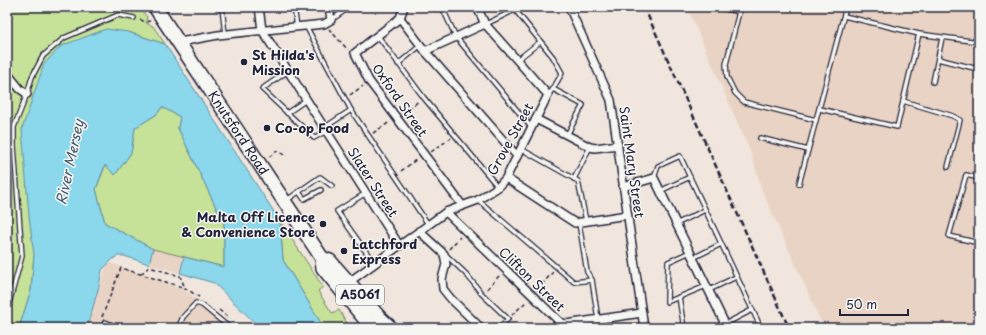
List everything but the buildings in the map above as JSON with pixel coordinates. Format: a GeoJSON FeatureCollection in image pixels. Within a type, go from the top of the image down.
{"type":"FeatureCollection","features":[{"type":"Feature","properties":{"kind":"highway","name":"Knutsford Road"},"geometry":{"type":"LineString","coordinates":[[155,7],[180,42],[322,258],[323,268],[372,328]]}},
{"type":"Feature","properties":{"kind":"highway","name":"Knutsford Road"},"geometry":{"type":"LineString","coordinates":[[322,258],[330,261],[380,318],[391,328]]}},
{"type":"Feature","properties":{"kind":"street","name":"Slater Street"},"geometry":{"type":"LineString","coordinates":[[259,7],[262,30],[399,245]]}},
{"type":"Feature","properties":{"kind":"street"},"geometry":{"type":"LineString","coordinates":[[180,42],[262,30],[324,24],[331,20],[329,7]]}},
{"type":"Feature","properties":{"kind":"street"},"geometry":{"type":"LineString","coordinates":[[355,53],[400,18],[404,7]]}},
{"type":"Feature","properties":{"kind":"street"},"geometry":{"type":"LineString","coordinates":[[477,7],[485,24],[517,60],[551,92]]}},
{"type":"Feature","properties":{"kind":"street","name":"Saint Mary Street"},"geometry":{"type":"LineString","coordinates":[[568,7],[611,100],[644,328]]}},
{"type":"Feature","properties":{"kind":"street"},"geometry":{"type":"LineString","coordinates":[[400,18],[423,48],[517,156]]}},
{"type":"Feature","properties":{"kind":"street"},"geometry":{"type":"LineString","coordinates":[[423,48],[456,37],[485,24]]}},
{"type":"Feature","properties":{"kind":"street","name":"Oxford Street"},"geometry":{"type":"LineString","coordinates":[[355,53],[370,81],[462,206]]}},
{"type":"Feature","properties":{"kind":"street"},"geometry":{"type":"LineString","coordinates":[[7,73],[20,89],[27,94]]}},
{"type":"Feature","properties":{"kind":"street","name":"Grove Street"},"geometry":{"type":"LineString","coordinates":[[349,282],[446,212],[478,200],[498,187],[506,178],[551,92]]}},
{"type":"Feature","properties":{"kind":"street"},"geometry":{"type":"LineString","coordinates":[[536,119],[590,148],[618,145]]}},
{"type":"Feature","properties":{"kind":"street"},"geometry":{"type":"LineString","coordinates":[[506,178],[575,223],[627,215]]}},
{"type":"Feature","properties":{"kind":"street"},"geometry":{"type":"LineString","coordinates":[[623,187],[654,178],[726,326]]}},
{"type":"Feature","properties":{"kind":"street","name":"Clifton Street"},"geometry":{"type":"LineString","coordinates":[[446,212],[560,322],[566,324],[642,313]]}},
{"type":"Feature","properties":{"kind":"street"},"geometry":{"type":"LineString","coordinates":[[418,231],[444,254],[446,264],[442,279],[443,289],[451,299],[481,328]]}},
{"type":"Feature","properties":{"kind":"street"},"geometry":{"type":"LineString","coordinates":[[554,328],[560,322]]}},
{"type":"Feature","properties":{"kind":"lane"},"geometry":{"type":"LineString","coordinates":[[222,7],[226,35]]}},
{"type":"Feature","properties":{"kind":"lane"},"geometry":{"type":"LineString","coordinates":[[294,7],[297,27]]}},
{"type":"Feature","properties":{"kind":"lane"},"geometry":{"type":"LineString","coordinates":[[331,20],[350,7]]}},
{"type":"Feature","properties":{"kind":"lane"},"geometry":{"type":"LineString","coordinates":[[442,7],[456,37],[532,128]]}},
{"type":"Feature","properties":{"kind":"lane"},"geometry":{"type":"LineString","coordinates":[[485,24],[516,11],[521,7]]}},
{"type":"Feature","properties":{"kind":"lane"},"geometry":{"type":"LineString","coordinates":[[718,7],[739,12],[726,64],[727,77],[735,93],[744,102],[816,120]]}},
{"type":"Feature","properties":{"kind":"lane"},"geometry":{"type":"LineString","coordinates":[[799,184],[846,7]]}},
{"type":"Feature","properties":{"kind":"lane"},"geometry":{"type":"LineString","coordinates":[[516,11],[553,57],[562,73],[551,92],[583,105],[567,136]]}},
{"type":"Feature","properties":{"kind":"lane"},"geometry":{"type":"LineString","coordinates":[[7,311],[22,256],[14,146],[14,126],[32,77],[43,56],[64,38],[118,15],[134,18]]}},
{"type":"Feature","properties":{"kind":"lane"},"geometry":{"type":"LineString","coordinates":[[844,16],[919,34],[979,42]]}},
{"type":"Feature","properties":{"kind":"lane"},"geometry":{"type":"LineString","coordinates":[[306,26],[351,110],[394,176],[428,224]]}},
{"type":"Feature","properties":{"kind":"lane"},"geometry":{"type":"LineString","coordinates":[[820,109],[897,126],[919,34]]}},
{"type":"Feature","properties":{"kind":"lane"},"geometry":{"type":"LineString","coordinates":[[378,36],[424,98],[498,187]]}},
{"type":"Feature","properties":{"kind":"lane"},"geometry":{"type":"LineString","coordinates":[[933,82],[942,38]]}},
{"type":"Feature","properties":{"kind":"lane"},"geometry":{"type":"LineString","coordinates":[[517,60],[540,42]]}},
{"type":"Feature","properties":{"kind":"lane"},"geometry":{"type":"LineString","coordinates":[[398,64],[423,48]]}},
{"type":"Feature","properties":{"kind":"lane"},"geometry":{"type":"LineString","coordinates":[[938,59],[974,68]]}},
{"type":"Feature","properties":{"kind":"lane"},"geometry":{"type":"LineString","coordinates":[[288,71],[262,89],[314,138],[351,110]]}},
{"type":"Feature","properties":{"kind":"lane"},"geometry":{"type":"LineString","coordinates":[[287,113],[306,100]]}},
{"type":"Feature","properties":{"kind":"lane"},"geometry":{"type":"LineString","coordinates":[[904,101],[953,116],[960,120],[948,167]]}},
{"type":"Feature","properties":{"kind":"lane"},"geometry":{"type":"LineString","coordinates":[[760,138],[808,150]]}},
{"type":"Feature","properties":{"kind":"lane"},"geometry":{"type":"LineString","coordinates":[[7,146],[14,146]]}},
{"type":"Feature","properties":{"kind":"lane"},"geometry":{"type":"LineString","coordinates":[[521,148],[578,181],[587,272],[592,280],[598,320]]}},
{"type":"Feature","properties":{"kind":"lane"},"geometry":{"type":"LineString","coordinates":[[574,179],[590,148]]}},
{"type":"Feature","properties":{"kind":"lane"},"geometry":{"type":"LineString","coordinates":[[654,178],[658,166],[680,156],[761,328]]}},
{"type":"Feature","properties":{"kind":"lane"},"geometry":{"type":"LineString","coordinates":[[979,178],[966,175],[948,236],[979,243]]}},
{"type":"Feature","properties":{"kind":"lane"},"geometry":{"type":"LineString","coordinates":[[284,202],[320,177],[332,186]]}},
{"type":"Feature","properties":{"kind":"lane"},"geometry":{"type":"LineString","coordinates":[[660,191],[690,177]]}},
{"type":"Feature","properties":{"kind":"lane"},"geometry":{"type":"LineString","coordinates":[[299,192],[304,199],[321,190]]}},
{"type":"Feature","properties":{"kind":"lane"},"geometry":{"type":"LineString","coordinates":[[366,192],[337,211],[374,263]]}},
{"type":"Feature","properties":{"kind":"lane"},"geometry":{"type":"LineString","coordinates":[[478,200],[574,282],[592,280]]}},
{"type":"Feature","properties":{"kind":"lane"},"geometry":{"type":"LineString","coordinates":[[676,224],[705,210]]}},
{"type":"Feature","properties":{"kind":"lane"},"geometry":{"type":"LineString","coordinates":[[721,244],[668,262],[667,302],[736,277]]}},
{"type":"Feature","properties":{"kind":"lane"},"geometry":{"type":"LineString","coordinates":[[444,254],[468,275],[482,294],[508,319],[499,328]]}},
{"type":"Feature","properties":{"kind":"lane"},"geometry":{"type":"LineString","coordinates":[[678,297],[684,328]]}},
{"type":"Feature","properties":{"kind":"lane"},"geometry":{"type":"LineString","coordinates":[[178,328],[183,317],[196,303],[202,305],[230,328]]}},
{"type":"Feature","properties":{"kind":"lane"},"geometry":{"type":"LineString","coordinates":[[726,326],[752,310]]}},
{"type":"Feature","properties":{"kind":"lane"},"geometry":{"type":"LineString","coordinates":[[103,328],[105,322],[120,328]]}},
{"type":"Feature","properties":{"kind":"path"},"geometry":{"type":"LineString","coordinates":[[140,20],[146,22],[152,20]]}},
{"type":"Feature","properties":{"kind":"path"},"geometry":{"type":"LineString","coordinates":[[324,24],[348,51],[355,53]]}},
{"type":"Feature","properties":{"kind":"path"},"geometry":{"type":"LineString","coordinates":[[345,98],[370,81]]}},
{"type":"Feature","properties":{"kind":"path"},"geometry":{"type":"LineString","coordinates":[[394,176],[456,135]]}},
{"type":"Feature","properties":{"kind":"path"},"geometry":{"type":"LineString","coordinates":[[267,158],[277,151],[285,155]]}},
{"type":"Feature","properties":{"kind":"path"},"geometry":{"type":"LineString","coordinates":[[444,254],[465,230]]}},
{"type":"Feature","properties":{"kind":"path"},"geometry":{"type":"LineString","coordinates":[[141,274],[149,267],[180,276],[185,288]]}},
{"type":"Feature","properties":{"kind":"path"},"geometry":{"type":"LineString","coordinates":[[508,319],[532,296],[557,267]]}},
{"type":"Feature","properties":{"kind":"path"},"geometry":{"type":"LineString","coordinates":[[100,320],[120,268],[185,288],[200,298]]}},
{"type":"Feature","properties":{"kind":"path"},"geometry":{"type":"LineString","coordinates":[[482,294],[505,270]]}},
{"type":"Feature","properties":{"kind":"shaded area"},"geometry":{"type":"Polygon","coordinates":[[[687,7],[979,7],[979,328],[824,328],[761,188],[752,156],[687,7]]]}},
{"type":"Feature","properties":{"kind":"shaded area"},"geometry":{"type":"Polygon","coordinates":[[[153,249],[184,257],[180,273],[149,264],[153,249]]]}},
{"type":"Feature","properties":{"kind":"shaded area"},"geometry":{"type":"Polygon","coordinates":[[[108,262],[186,291],[232,328],[86,328],[108,262]]]}},
{"type":"Feature","properties":{"kind":"green space"},"geometry":{"type":"Polygon","coordinates":[[[7,7],[139,7],[147,17],[146,23],[153,26],[165,44],[128,32],[34,255],[31,290],[19,328],[7,328],[7,7]]]}},
{"type":"Feature","properties":{"kind":"green space"},"geometry":{"type":"Polygon","coordinates":[[[162,107],[180,117],[178,128],[224,224],[224,267],[153,249],[105,223],[96,189],[106,164],[115,175],[131,153],[135,128],[157,114],[162,107]]]}},
{"type":"Feature","properties":{"kind":"green space"},"geometry":{"type":"Polygon","coordinates":[[[280,221],[323,287],[318,291],[332,313],[339,310],[350,328],[324,328],[283,260],[280,221]]]}},
{"type":"Feature","properties":{"kind":"water","name":"River Mersey"},"geometry":{"type":"Polygon","coordinates":[[[106,29],[128,32],[165,44],[280,221],[283,260],[324,328],[260,328],[214,283],[180,273],[184,257],[224,267],[224,224],[178,128],[180,117],[162,107],[157,114],[135,128],[131,153],[115,175],[105,165],[96,189],[105,223],[153,249],[149,264],[124,256],[117,256],[102,270],[87,328],[19,328],[31,290],[34,255],[29,216],[22,129],[44,64],[61,46],[106,29]]]}},
{"type":"Feature","properties":{"kind":"railway"},"geometry":{"type":"LineString","coordinates":[[644,7],[789,328]]}},
{"type":"Feature","properties":{"kind":"place","name":"St Hilda's Mission"},"geometry":{"type":"Point","coordinates":[244,62]}},
{"type":"Feature","properties":{"kind":"place","name":"Co-op Food"},"geometry":{"type":"Point","coordinates":[267,128]}},
{"type":"Feature","properties":{"kind":"place","name":"Malta Off Licence & Convenience Store"},"geometry":{"type":"Point","coordinates":[323,224]}},
{"type":"Feature","properties":{"kind":"place","name":"Latchford Express"},"geometry":{"type":"Point","coordinates":[344,251]}}]}
